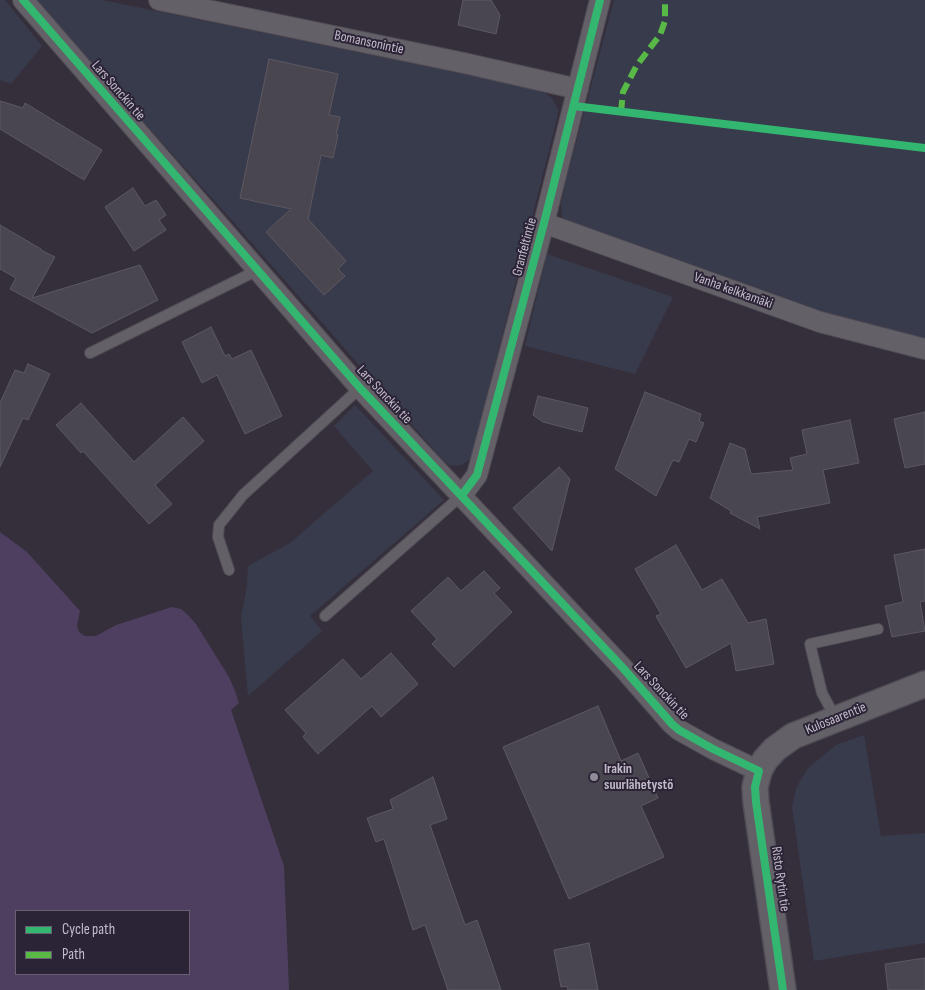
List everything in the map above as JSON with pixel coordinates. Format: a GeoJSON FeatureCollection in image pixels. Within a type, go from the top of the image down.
{"type":"FeatureCollection","features":[{"type":"Feature","properties":{"kind":"street","name":"Lars Sonckin tie"},"geometry":{"type":"LineString","coordinates":[[23,0],[360,388],[623,668],[672,724],[713,749],[759,771]]}},
{"type":"Feature","properties":{"kind":"street","name":"Bomansonintie"},"geometry":{"type":"LineString","coordinates":[[159,0],[464,63],[578,89]]}},
{"type":"Feature","properties":{"kind":"street","name":"Granfeltintie"},"geometry":{"type":"LineString","coordinates":[[462,495],[477,475],[544,223],[600,0]]}},
{"type":"Feature","properties":{"kind":"street","name":"Vanha kelkkamäki"},"geometry":{"type":"LineString","coordinates":[[544,223],[820,322],[925,349]]}},
{"type":"Feature","properties":{"kind":"street","name":"Kulosaarentie"},"geometry":{"type":"LineString","coordinates":[[759,771],[765,760],[775,749],[793,736],[925,684]]}},
{"type":"Feature","properties":{"kind":"street","name":"Risto Rytin tie"},"geometry":{"type":"LineString","coordinates":[[759,771],[755,788],[756,802],[783,990]]}},
{"type":"Feature","properties":{"kind":"lane"},"geometry":{"type":"LineString","coordinates":[[90,353],[256,270]]}},
{"type":"Feature","properties":{"kind":"lane"},"geometry":{"type":"LineString","coordinates":[[229,570],[218,537],[219,525],[243,495],[360,388]]}},
{"type":"Feature","properties":{"kind":"lane"},"geometry":{"type":"LineString","coordinates":[[325,616],[462,495]]}},
{"type":"Feature","properties":{"kind":"lane"},"geometry":{"type":"LineString","coordinates":[[836,719],[822,693],[810,644],[878,629]]}},
{"type":"Feature","properties":{"kind":"shaded area"},"geometry":{"type":"Polygon","coordinates":[[[0,0],[5,0],[42,46],[11,84],[0,80],[0,0]]]}},
{"type":"Feature","properties":{"kind":"shaded area"},"geometry":{"type":"Polygon","coordinates":[[[36,0],[102,0],[533,88],[541,90],[552,98],[558,110],[557,118],[472,456],[469,460],[456,466],[449,465],[443,460],[36,0]]]}},
{"type":"Feature","properties":{"kind":"shaded area"},"geometry":{"type":"Polygon","coordinates":[[[614,0],[925,0],[925,341],[857,325],[570,223],[562,217],[561,204],[565,184],[614,0]]]}},
{"type":"Feature","properties":{"kind":"shaded area"},"geometry":{"type":"Polygon","coordinates":[[[547,254],[673,297],[635,374],[525,346],[547,254]]]}},
{"type":"Feature","properties":{"kind":"shaded area"},"geometry":{"type":"Polygon","coordinates":[[[355,405],[444,500],[310,616],[322,631],[248,696],[241,617],[247,586],[248,566],[290,543],[373,471],[334,426],[355,405]]]}},
{"type":"Feature","properties":{"kind":"shaded area"},"geometry":{"type":"Polygon","coordinates":[[[0,532],[27,552],[80,611],[77,626],[79,632],[85,636],[96,636],[116,625],[172,607],[181,609],[196,624],[229,677],[235,691],[239,703],[231,710],[284,866],[289,990],[0,990],[0,532]]]}},
{"type":"Feature","properties":{"kind":"shaded area"},"geometry":{"type":"Polygon","coordinates":[[[864,735],[881,836],[925,833],[925,943],[814,961],[792,807],[796,788],[808,768],[836,745],[864,735]]]}},
{"type":"Feature","properties":{"kind":"building"},"geometry":{"type":"Polygon","coordinates":[[[463,0],[491,0],[500,15],[496,34],[458,25],[463,0]]]}},
{"type":"Feature","properties":{"kind":"building"},"geometry":{"type":"Polygon","coordinates":[[[269,59],[338,74],[329,115],[340,117],[336,135],[338,135],[333,158],[321,155],[308,219],[346,261],[338,269],[345,276],[324,295],[266,232],[291,209],[240,198],[269,59]]]}},
{"type":"Feature","properties":{"kind":"building"},"geometry":{"type":"Polygon","coordinates":[[[0,101],[23,108],[25,103],[102,150],[84,180],[0,129],[0,101]]]}},
{"type":"Feature","properties":{"kind":"building"},"geometry":{"type":"Polygon","coordinates":[[[133,188],[145,206],[156,200],[166,215],[159,220],[166,230],[134,251],[105,207],[133,188]]]}},
{"type":"Feature","properties":{"kind":"building"},"geometry":{"type":"Polygon","coordinates":[[[0,225],[55,257],[32,298],[140,265],[158,300],[92,333],[10,289],[16,278],[0,269],[0,225]]]}},
{"type":"Feature","properties":{"kind":"building"},"geometry":{"type":"Polygon","coordinates":[[[211,327],[225,356],[229,354],[232,359],[251,350],[282,416],[245,434],[217,375],[202,383],[182,342],[211,327]]]}},
{"type":"Feature","properties":{"kind":"building"},"geometry":{"type":"Polygon","coordinates":[[[28,364],[50,374],[28,420],[23,418],[0,467],[0,403],[15,370],[24,373],[28,364]]]}},
{"type":"Feature","properties":{"kind":"building"},"geometry":{"type":"Polygon","coordinates":[[[645,392],[701,414],[699,421],[704,423],[696,442],[689,439],[679,462],[673,460],[656,496],[615,469],[645,392]]]}},
{"type":"Feature","properties":{"kind":"building"},"geometry":{"type":"Polygon","coordinates":[[[538,396],[588,408],[582,432],[543,422],[533,415],[538,396]]]}},
{"type":"Feature","properties":{"kind":"building"},"geometry":{"type":"Polygon","coordinates":[[[81,403],[134,462],[183,417],[204,441],[155,485],[172,504],[149,524],[83,451],[81,453],[56,425],[81,403]]]}},
{"type":"Feature","properties":{"kind":"building"},"geometry":{"type":"Polygon","coordinates":[[[925,412],[925,464],[905,468],[894,419],[925,412]]]}},
{"type":"Feature","properties":{"kind":"building"},"geometry":{"type":"Polygon","coordinates":[[[850,420],[859,463],[823,470],[830,503],[757,517],[760,529],[730,513],[731,511],[710,498],[730,443],[745,449],[751,474],[793,470],[790,458],[807,454],[802,430],[850,420]]]}},
{"type":"Feature","properties":{"kind":"building"},"geometry":{"type":"Polygon","coordinates":[[[559,467],[570,479],[552,551],[513,508],[559,467]]]}},
{"type":"Feature","properties":{"kind":"building"},"geometry":{"type":"Polygon","coordinates":[[[676,545],[702,590],[722,579],[748,623],[766,619],[774,664],[736,671],[731,643],[686,668],[656,616],[661,614],[635,569],[676,545]]]}},
{"type":"Feature","properties":{"kind":"building"},"geometry":{"type":"Polygon","coordinates":[[[925,549],[925,601],[920,602],[925,631],[892,637],[885,606],[903,602],[894,555],[925,549]]]}},
{"type":"Feature","properties":{"kind":"building"},"geometry":{"type":"Polygon","coordinates":[[[484,571],[500,588],[494,593],[512,612],[454,667],[432,644],[437,639],[411,611],[448,577],[461,591],[484,571]]]}},
{"type":"Feature","properties":{"kind":"building"},"geometry":{"type":"Polygon","coordinates":[[[391,653],[418,684],[381,717],[372,706],[318,754],[303,737],[306,733],[285,710],[343,659],[361,679],[391,653]]]}},
{"type":"Feature","properties":{"kind":"building"},"geometry":{"type":"Polygon","coordinates":[[[598,706],[621,761],[638,753],[658,798],[641,806],[664,857],[569,899],[503,747],[598,706]]]}},
{"type":"Feature","properties":{"kind":"building"},"geometry":{"type":"Polygon","coordinates":[[[433,777],[447,819],[430,825],[465,925],[477,920],[501,990],[448,990],[425,925],[413,930],[384,839],[376,842],[367,818],[393,809],[390,800],[433,777]]]}},
{"type":"Feature","properties":{"kind":"building"},"geometry":{"type":"Polygon","coordinates":[[[589,943],[598,990],[568,990],[567,986],[561,987],[554,950],[589,943]]]}},
{"type":"Feature","properties":{"kind":"building"},"geometry":{"type":"Polygon","coordinates":[[[925,958],[925,990],[888,990],[885,964],[925,958]]]}},
{"type":"Feature","properties":{"kind":"marked path"},"geometry":{"type":"LineString","coordinates":[[621,112],[623,92],[637,65],[660,35],[665,21],[665,0]]}},
{"type":"Feature","properties":{"kind":"cycle path"},"geometry":{"type":"LineString","coordinates":[[23,0],[360,388],[623,668],[672,724],[713,749],[759,771],[755,787],[756,802],[783,990]]}},
{"type":"Feature","properties":{"kind":"cycle path"},"geometry":{"type":"LineString","coordinates":[[462,495],[477,475],[544,223],[600,0]]}},
{"type":"Feature","properties":{"kind":"cycle path"},"geometry":{"type":"LineString","coordinates":[[574,106],[925,148]]}},
{"type":"Feature","properties":{"kind":"place","name":"Irakin suurlähetystö"},"geometry":{"type":"Point","coordinates":[594,777]}}]}
